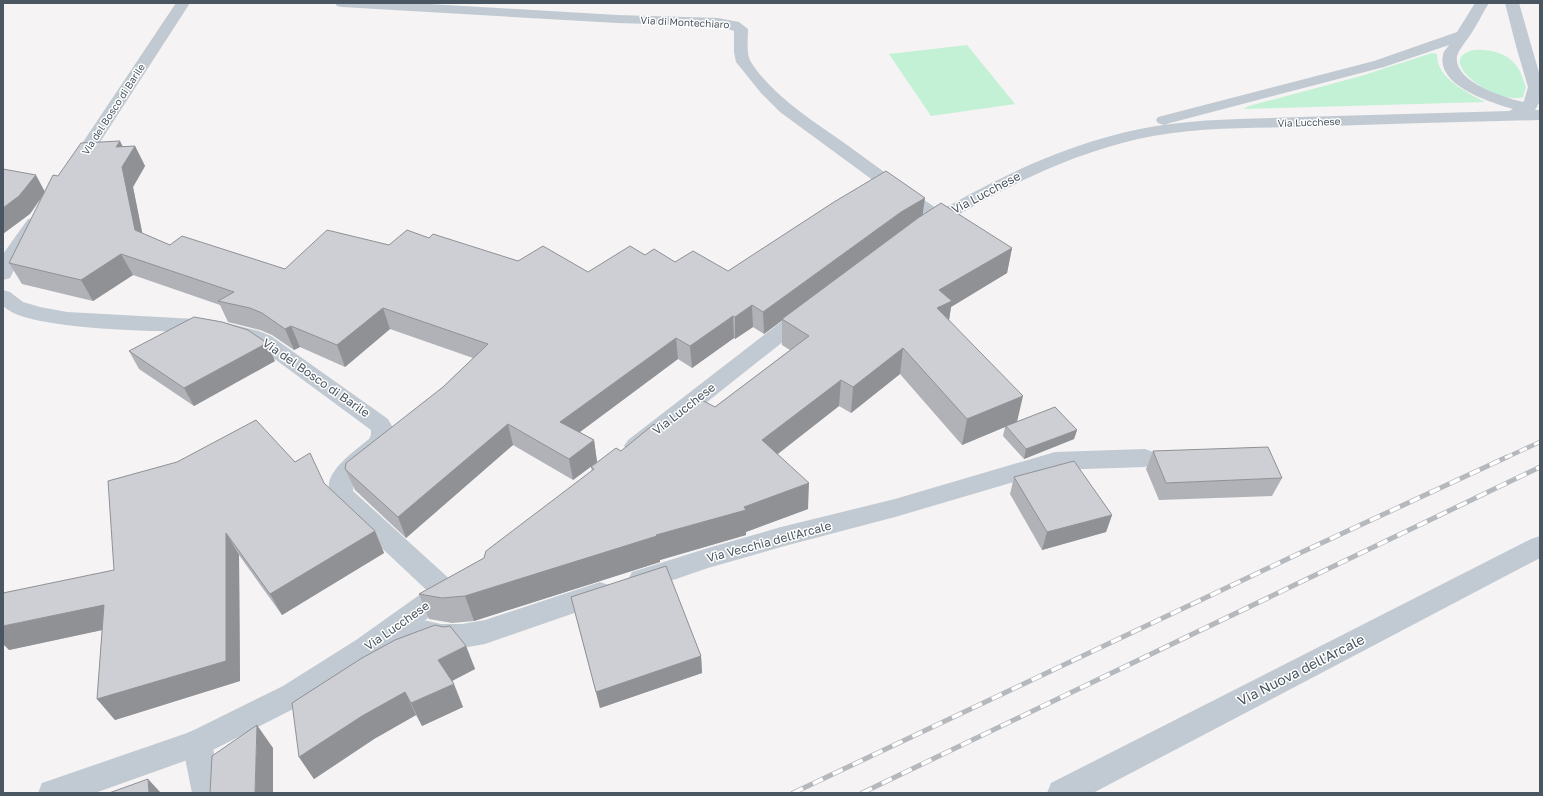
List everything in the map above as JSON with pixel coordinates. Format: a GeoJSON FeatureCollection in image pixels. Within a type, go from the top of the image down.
{"type":"FeatureCollection","features":[{"type":"Feature","properties":{"kind":"street","name":"Via del Bosco di Barile"},"geometry":{"type":"LineString","coordinates":[[68,177],[183,3]]}},
{"type":"Feature","properties":{"kind":"street","name":"Via di Montechiaro"},"geometry":{"type":"LineString","coordinates":[[342,3],[617,19],[718,22],[734,25],[742,29],[741,52],[743,62],[766,90],[786,109],[910,199],[939,218]]}},
{"type":"Feature","properties":{"kind":"street"},"geometry":{"type":"LineString","coordinates":[[1482,3],[1450,55],[1449,60],[1454,72],[1468,85],[1479,91],[1498,100],[1536,111],[1536,87],[1523,46],[1512,3]]}},
{"type":"Feature","properties":{"kind":"street","name":"Via Lucchese"},"geometry":{"type":"LineString","coordinates":[[1108,142],[1128,131],[1170,118],[1379,64],[1463,35]]}},
{"type":"Feature","properties":{"kind":"street"},"geometry":{"type":"LineString","coordinates":[[1523,46],[1540,57]]}},
{"type":"Feature","properties":{"kind":"street","name":"Via Lucchese"},"geometry":{"type":"LineString","coordinates":[[907,238],[939,218],[1019,175],[1108,142],[1140,134],[1179,128],[1230,124],[1512,116],[1536,111]]}},
{"type":"Feature","properties":{"kind":"street"},"geometry":{"type":"LineString","coordinates":[[3,274],[5,266],[17,246],[43,211]]}},
{"type":"Feature","properties":{"kind":"street","name":"Via del Bosco di Barile"},"geometry":{"type":"LineString","coordinates":[[3,296],[5,300],[15,307],[49,316],[88,322],[213,327],[249,334],[264,341],[380,425],[383,430],[381,440],[378,445],[344,474],[341,492],[344,497],[454,585]]}},
{"type":"Feature","properties":{"kind":"street","name":"Via Lucchese"},"geometry":{"type":"LineString","coordinates":[[618,461],[824,299]]}},
{"type":"Feature","properties":{"kind":"street","name":"Via Vecchia dell'Arcale"},"geometry":{"type":"LineString","coordinates":[[397,626],[452,637],[474,634],[708,558],[781,537],[978,485],[1055,460],[1145,458]]}},
{"type":"Feature","properties":{"kind":"street","name":"Via Nuova dell'Arcale"},"geometry":{"type":"LineString","coordinates":[[1062,793],[1540,546]]}},
{"type":"Feature","properties":{"kind":"street","name":"Via Lucchese"},"geometry":{"type":"LineString","coordinates":[[53,793],[197,743],[293,695],[316,682],[454,585]]}},
{"type":"Feature","properties":{"kind":"street"},"geometry":{"type":"LineString","coordinates":[[197,743],[207,793]]}},
{"type":"Feature","properties":{"kind":"green space"},"geometry":{"type":"Polygon","coordinates":[[[967,45],[1015,104],[931,116],[889,54],[967,45]]]}},
{"type":"Feature","properties":{"kind":"green space"},"geometry":{"type":"Polygon","coordinates":[[[1474,50],[1496,52],[1511,60],[1519,69],[1526,87],[1523,97],[1512,98],[1498,95],[1473,80],[1464,71],[1460,62],[1463,55],[1474,50]]]}},
{"type":"Feature","properties":{"kind":"green space"},"geometry":{"type":"Polygon","coordinates":[[[1432,53],[1437,54],[1438,63],[1447,77],[1462,89],[1485,102],[1243,109],[1249,106],[1361,76],[1432,53]]]}},
{"type":"Feature","properties":{"kind":"building"},"geometry":{"type":"Polygon","coordinates":[[[120,141],[116,147],[135,146],[122,167],[135,230],[170,245],[182,236],[285,269],[327,230],[389,245],[407,230],[429,238],[433,234],[518,261],[543,246],[588,272],[630,246],[645,255],[654,249],[675,262],[693,251],[728,271],[834,202],[886,171],[925,198],[901,212],[763,312],[752,305],[735,317],[733,316],[690,346],[676,338],[560,422],[594,440],[569,459],[508,424],[398,517],[345,469],[346,463],[443,387],[488,344],[383,308],[337,345],[291,326],[285,329],[262,313],[250,308],[218,301],[234,292],[121,254],[81,280],[9,263],[53,175],[58,176],[81,143],[120,141]]]}},
{"type":"Feature","properties":{"kind":"building"},"geometry":{"type":"Polygon","coordinates":[[[3,169],[36,175],[19,196],[3,208],[3,169]]]}},
{"type":"Feature","properties":{"kind":"building"},"geometry":{"type":"Polygon","coordinates":[[[941,203],[1012,248],[939,290],[952,301],[937,308],[1023,396],[967,419],[903,348],[853,387],[841,380],[762,440],[809,483],[744,507],[746,510],[656,535],[657,536],[465,596],[442,598],[419,594],[484,558],[486,551],[594,469],[591,467],[616,448],[621,451],[654,424],[662,430],[700,399],[715,407],[809,336],[782,319],[918,218],[941,203]]]}},
{"type":"Feature","properties":{"kind":"building"},"geometry":{"type":"Polygon","coordinates":[[[194,317],[222,322],[248,330],[267,343],[184,388],[129,351],[194,317]]]}},
{"type":"Feature","properties":{"kind":"building"},"geometry":{"type":"Polygon","coordinates":[[[1055,407],[1077,430],[1026,449],[1006,426],[1055,407]]]}},
{"type":"Feature","properties":{"kind":"building"},"geometry":{"type":"Polygon","coordinates":[[[256,420],[295,462],[310,453],[324,483],[375,531],[270,594],[226,533],[226,661],[97,699],[104,605],[3,626],[3,593],[114,570],[108,481],[177,462],[256,420]]]}},
{"type":"Feature","properties":{"kind":"building"},"geometry":{"type":"Polygon","coordinates":[[[1268,447],[1282,478],[1166,483],[1153,451],[1268,447]]]}},
{"type":"Feature","properties":{"kind":"building"},"geometry":{"type":"Polygon","coordinates":[[[1074,461],[1112,515],[1047,532],[1014,477],[1074,461]]]}},
{"type":"Feature","properties":{"kind":"building"},"geometry":{"type":"Polygon","coordinates":[[[666,566],[701,656],[596,692],[571,597],[666,566]]]}},
{"type":"Feature","properties":{"kind":"building"},"geometry":{"type":"Polygon","coordinates":[[[435,625],[443,627],[450,626],[466,646],[438,660],[454,684],[411,703],[405,692],[362,716],[299,757],[292,703],[362,658],[395,640],[435,625]]]}},
{"type":"Feature","properties":{"kind":"building"},"geometry":{"type":"Polygon","coordinates":[[[257,725],[255,793],[210,793],[212,756],[257,725]]]}},
{"type":"Feature","properties":{"kind":"building"},"geometry":{"type":"Polygon","coordinates":[[[148,779],[149,793],[109,793],[148,779]]]}},
{"type":"Feature","properties":{"kind":"railway"},"geometry":{"type":"LineString","coordinates":[[1505,458],[1540,442]]}},
{"type":"Feature","properties":{"kind":"railway"},"geometry":{"type":"LineString","coordinates":[[793,793],[1300,553],[1507,457]]}},
{"type":"Feature","properties":{"kind":"railway"},"geometry":{"type":"LineString","coordinates":[[862,793],[1540,467]]}}]}
